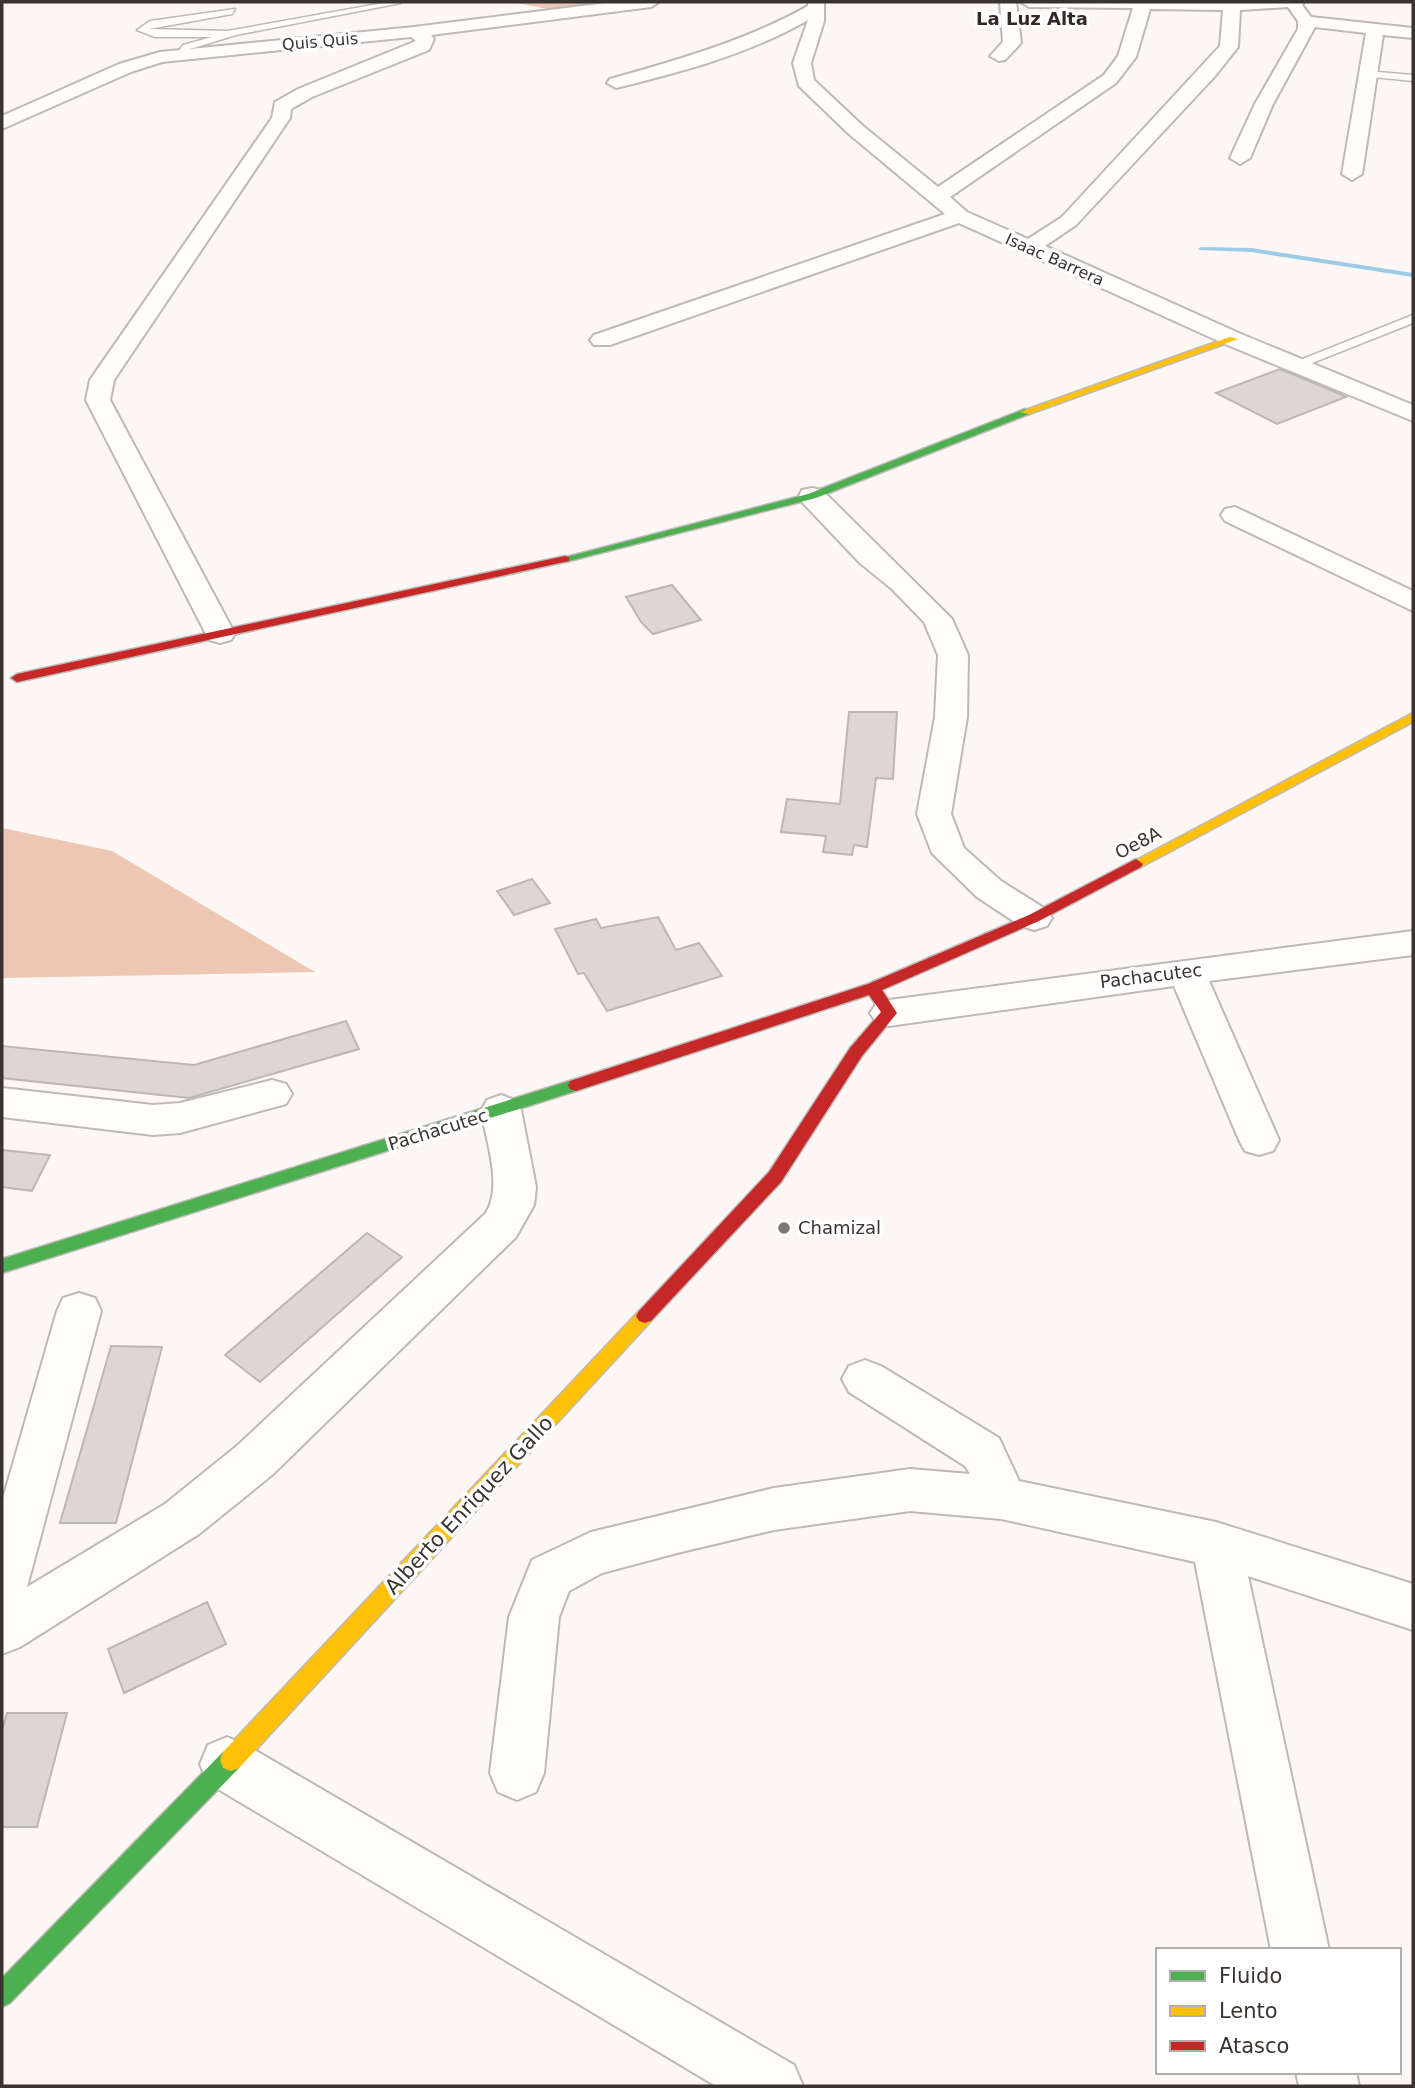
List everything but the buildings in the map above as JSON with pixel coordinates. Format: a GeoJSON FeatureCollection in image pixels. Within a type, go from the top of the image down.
{"type":"FeatureCollection","features":[{"type":"Feature","properties":{"kind":"street","name":"Quis Quis"},"geometry":{"type":"LineString","coordinates":[[2,123],[125,68],[182,54],[414,32],[651,2]]}},
{"type":"Feature","properties":{"kind":"street"},"geometry":{"type":"LineString","coordinates":[[999,56],[1012,43],[1008,2]]}},
{"type":"Feature","properties":{"kind":"street"},"geometry":{"type":"LineString","coordinates":[[1029,2],[1232,5],[1294,2],[1307,21],[1307,29],[1264,104],[1240,158]]}},
{"type":"Feature","properties":{"kind":"street"},"geometry":{"type":"LineString","coordinates":[[934,196],[950,189],[1008,146],[1110,79],[1127,57],[1143,4]]}},
{"type":"Feature","properties":{"kind":"street"},"geometry":{"type":"LineString","coordinates":[[616,83],[757,39],[785,28],[816,5]]}},
{"type":"Feature","properties":{"kind":"street","name":"Isaac Barrera"},"geometry":{"type":"LineString","coordinates":[[816,5],[816,20],[802,63],[805,82],[856,130],[960,216],[1233,339],[1413,414]]}},
{"type":"Feature","properties":{"kind":"street"},"geometry":{"type":"LineString","coordinates":[[1030,247],[1069,221],[1209,72],[1229,47],[1232,5]]}},
{"type":"Feature","properties":{"kind":"street"},"geometry":{"type":"LineString","coordinates":[[1307,21],[1413,33]]}},
{"type":"Feature","properties":{"kind":"street"},"geometry":{"type":"LineString","coordinates":[[1352,174],[1366,74],[1376,27]]}},
{"type":"Feature","properties":{"kind":"street"},"geometry":{"type":"LineString","coordinates":[[220,634],[98,400],[102,380],[281,118],[282,106],[305,93],[423,46],[425,39],[414,32]]}},
{"type":"Feature","properties":{"kind":"street"},"geometry":{"type":"LineString","coordinates":[[602,340],[960,216]]}},
{"type":"Feature","properties":{"kind":"street"},"geometry":{"type":"LineString","coordinates":[[17,678],[513,572],[812,496],[1011,417],[1233,339]]}},
{"type":"Feature","properties":{"kind":"street"},"geometry":{"type":"LineString","coordinates":[[812,496],[870,558],[902,583],[937,619],[953,655],[951,717],[934,814],[949,853],[989,889],[1034,918]]}},
{"type":"Feature","properties":{"kind":"street"},"geometry":{"type":"LineString","coordinates":[[1235,515],[1413,602]]}},
{"type":"Feature","properties":{"kind":"street","name":"Oe8A"},"geometry":{"type":"LineString","coordinates":[[881,1000],[1413,717]]}},
{"type":"Feature","properties":{"kind":"street","name":"Pachacutec"},"geometry":{"type":"LineString","coordinates":[[2,1266],[501,1110],[881,1000],[1186,971],[1413,943]]}},
{"type":"Feature","properties":{"kind":"street"},"geometry":{"type":"LineString","coordinates":[[1186,971],[1259,1140]]}},
{"type":"Feature","properties":{"kind":"street","name":"Alberto Enriquez Gallo"},"geometry":{"type":"LineString","coordinates":[[2,1995],[227,1764],[775,1177],[856,1052],[881,1000]]}},
{"type":"Feature","properties":{"kind":"street"},"geometry":{"type":"LineString","coordinates":[[2,1103],[153,1119],[180,1118],[272,1094]]}},
{"type":"Feature","properties":{"kind":"street"},"geometry":{"type":"LineString","coordinates":[[2,1630],[181,1519],[255,1460],[501,1225],[513,1205],[515,1186],[501,1110]]}},
{"type":"Feature","properties":{"kind":"street"},"geometry":{"type":"LineString","coordinates":[[2,1588],[79,1311]]}},
{"type":"Feature","properties":{"kind":"street"},"geometry":{"type":"LineString","coordinates":[[865,1379],[982,1452],[991,1466],[1001,1498]]}},
{"type":"Feature","properties":{"kind":"street"},"geometry":{"type":"LineString","coordinates":[[517,1773],[534,1617],[550,1576],[591,1554],[774,1508],[910,1490],[1001,1498],[1216,1544],[1413,1607]]}},
{"type":"Feature","properties":{"kind":"street"},"geometry":{"type":"LineString","coordinates":[[1216,1544],[1300,1948]]}},
{"type":"Feature","properties":{"kind":"street"},"geometry":{"type":"LineString","coordinates":[[227,1764],[773,2086]]}},
{"type":"Feature","properties":{"kind":"lane"},"geometry":{"type":"LineString","coordinates":[[232,11],[150,24],[142,30],[169,35],[231,33],[397,3]]}},
{"type":"Feature","properties":{"kind":"lane"},"geometry":{"type":"LineString","coordinates":[[182,54],[186,47],[230,36],[231,33]]}},
{"type":"Feature","properties":{"kind":"lane"},"geometry":{"type":"LineString","coordinates":[[1366,74],[1413,78]]}},
{"type":"Feature","properties":{"kind":"lane"},"geometry":{"type":"LineString","coordinates":[[1297,364],[1413,318]]}},
{"type":"Feature","properties":{"kind":"shaded area"},"geometry":{"type":"Polygon","coordinates":[[[643,2],[578,15],[517,3],[643,2]]]}},
{"type":"Feature","properties":{"kind":"shaded area"},"geometry":{"type":"Polygon","coordinates":[[[2,828],[112,851],[315,972],[2,978],[2,828]]]}},
{"type":"Feature","properties":{"kind":"waterway"},"geometry":{"type":"LineString","coordinates":[[1201,249],[1251,250],[1413,275]]}},
{"type":"Feature","properties":{"kind":"traffic: fast"},"geometry":{"type":"LineString","coordinates":[[565,559],[812,496],[1025,412]]}},
{"type":"Feature","properties":{"kind":"traffic: fast"},"geometry":{"type":"LineString","coordinates":[[2,1266],[576,1085]]}},
{"type":"Feature","properties":{"kind":"traffic: fast"},"geometry":{"type":"LineString","coordinates":[[2,1995],[231,1760]]}},
{"type":"Feature","properties":{"kind":"traffic: slow"},"geometry":{"type":"LineString","coordinates":[[1025,412],[1233,339]]}},
{"type":"Feature","properties":{"kind":"traffic: slow"},"geometry":{"type":"LineString","coordinates":[[1136,864],[1413,717]]}},
{"type":"Feature","properties":{"kind":"traffic: slow"},"geometry":{"type":"LineString","coordinates":[[231,1760],[645,1316]]}},
{"type":"Feature","properties":{"kind":"traffic: jam"},"geometry":{"type":"LineString","coordinates":[[17,678],[565,559]]}},
{"type":"Feature","properties":{"kind":"traffic: jam"},"geometry":{"type":"LineString","coordinates":[[576,1085],[873,988],[1034,918],[1136,864]]}},
{"type":"Feature","properties":{"kind":"traffic: jam"},"geometry":{"type":"LineString","coordinates":[[645,1316],[775,1177],[856,1052],[889,1013],[873,988]]}},
{"type":"Feature","properties":{"kind":"place","name":"Chamizal"},"geometry":{"type":"Point","coordinates":[784,1228]}},
{"type":"Feature","properties":{"kind":"district","name":"La Luz Alta"},"geometry":{"type":"Point","coordinates":[1032,19]}}]}
